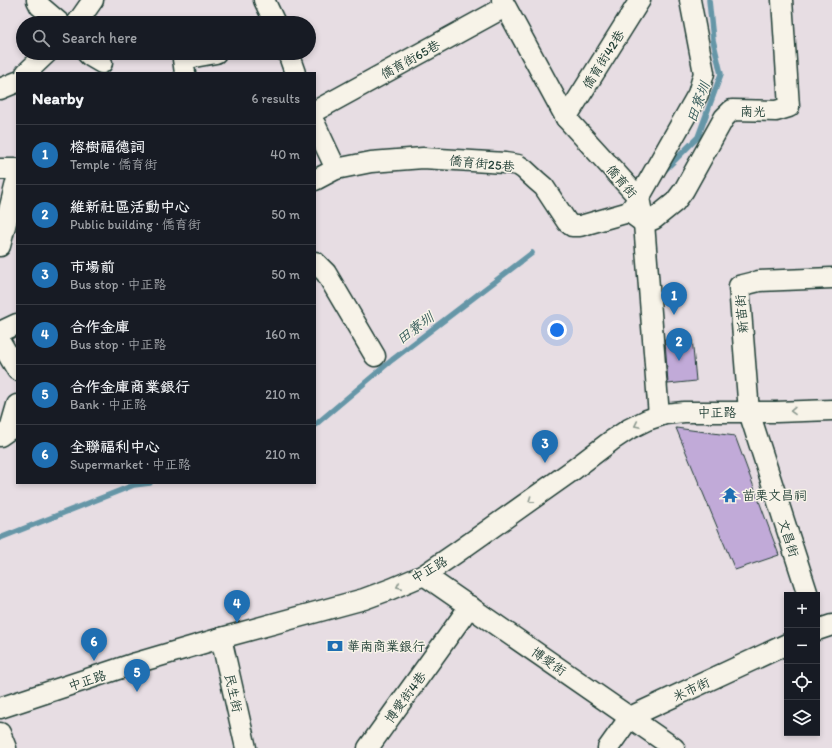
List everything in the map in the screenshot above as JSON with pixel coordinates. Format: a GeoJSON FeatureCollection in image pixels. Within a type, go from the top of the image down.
{"type":"FeatureCollection","features":[{"type":"Feature","properties":{"kind":"street"},"geometry":{"type":"LineString","coordinates":[[37,0],[40,6],[52,16]]}},
{"type":"Feature","properties":{"kind":"street"},"geometry":{"type":"LineString","coordinates":[[82,16],[92,0]]}},
{"type":"Feature","properties":{"kind":"street"},"geometry":{"type":"LineString","coordinates":[[264,0],[272,16]]}},
{"type":"Feature","properties":{"kind":"street","name":"僑育街42巷"},"geometry":{"type":"LineString","coordinates":[[566,118],[640,0]]}},
{"type":"Feature","properties":{"kind":"street"},"geometry":{"type":"LineString","coordinates":[[659,416],[637,211],[698,94],[704,73],[690,0]]}},
{"type":"Feature","properties":{"kind":"street","name":"南光"},"geometry":{"type":"LineString","coordinates":[[637,211],[654,220],[675,202],[684,190],[724,118],[732,110],[776,111],[789,107],[782,0]]}},
{"type":"Feature","properties":{"kind":"street","name":"僑育街"},"geometry":{"type":"LineString","coordinates":[[504,3],[566,118],[637,211]]}},
{"type":"Feature","properties":{"kind":"street","name":"僑育街65巷"},"geometry":{"type":"LineString","coordinates":[[316,110],[504,3]]}},
{"type":"Feature","properties":{"kind":"street"},"geometry":{"type":"LineString","coordinates":[[27,72],[40,60]]}},
{"type":"Feature","properties":{"kind":"street"},"geometry":{"type":"LineString","coordinates":[[183,60],[185,72]]}},
{"type":"Feature","properties":{"kind":"street"},"geometry":{"type":"LineString","coordinates":[[291,60],[296,72]]}},
{"type":"Feature","properties":{"kind":"street"},"geometry":{"type":"LineString","coordinates":[[0,88],[16,82]]}},
{"type":"Feature","properties":{"kind":"street"},"geometry":{"type":"LineString","coordinates":[[316,126],[336,169]]}},
{"type":"Feature","properties":{"kind":"street","name":"僑育街25巷"},"geometry":{"type":"LineString","coordinates":[[316,179],[336,169],[371,162],[423,158],[518,165],[544,187],[567,222],[572,226],[580,226],[637,211]]}},
{"type":"Feature","properties":{"kind":"street"},"geometry":{"type":"LineString","coordinates":[[0,169],[16,169]]}},
{"type":"Feature","properties":{"kind":"street"},"geometry":{"type":"LineString","coordinates":[[0,246],[16,183]]}},
{"type":"Feature","properties":{"kind":"street"},"geometry":{"type":"LineString","coordinates":[[316,263],[326,273],[375,356]]}},
{"type":"Feature","properties":{"kind":"street","name":"新苗街"},"geometry":{"type":"LineString","coordinates":[[749,412],[739,286],[759,281],[832,278]]}},
{"type":"Feature","properties":{"kind":"street"},"geometry":{"type":"LineString","coordinates":[[0,332],[16,324]]}},
{"type":"Feature","properties":{"kind":"street"},"geometry":{"type":"LineString","coordinates":[[0,341],[16,368]]}},
{"type":"Feature","properties":{"kind":"street"},"geometry":{"type":"LineString","coordinates":[[0,436],[10,429],[16,408]]}},
{"type":"Feature","properties":{"kind":"street","name":"中正路"},"geometry":{"type":"LineString","coordinates":[[0,708],[136,663],[364,599],[391,589],[424,574],[456,554],[611,441],[629,429],[647,420],[665,414],[684,412],[832,410]]}},
{"type":"Feature","properties":{"kind":"street","name":"文昌街"},"geometry":{"type":"LineString","coordinates":[[749,412],[807,592]]}},
{"type":"Feature","properties":{"kind":"street","name":"博愛街"},"geometry":{"type":"LineString","coordinates":[[424,574],[674,748]]}},
{"type":"Feature","properties":{"kind":"street","name":"博愛街4巷"},"geometry":{"type":"LineString","coordinates":[[368,748],[470,606]]}},
{"type":"Feature","properties":{"kind":"street","name":"民生街"},"geometry":{"type":"LineString","coordinates":[[221,638],[246,748]]}},
{"type":"Feature","properties":{"kind":"street","name":"米市街"},"geometry":{"type":"LineString","coordinates":[[608,748],[630,717],[784,645]]}},
{"type":"Feature","properties":{"kind":"street"},"geometry":{"type":"LineString","coordinates":[[0,733],[6,748]]}},
{"type":"Feature","properties":{"kind":"building"},"geometry":{"type":"Polygon","coordinates":[[[692,337],[696,381],[668,384],[665,340],[692,337]]]}},
{"type":"Feature","properties":{"kind":"building","name":"苗栗文昌祠"},"geometry":{"type":"Polygon","coordinates":[[[676,428],[735,436],[779,555],[735,570],[676,428]]]}},
{"type":"Feature","properties":{"kind":"waterway","name":"田寮圳"},"geometry":{"type":"LineString","coordinates":[[663,172],[698,137],[721,74],[713,40],[709,0]]}},
{"type":"Feature","properties":{"kind":"waterway","name":"田寮圳"},"geometry":{"type":"LineString","coordinates":[[316,424],[392,360],[532,253]]}},
{"type":"Feature","properties":{"kind":"waterway","name":"田寮圳"},"geometry":{"type":"LineString","coordinates":[[0,538],[134,485],[142,484]]}},
{"type":"Feature","properties":{"kind":"place","name":"榕樹福德詞"},"geometry":{"type":"Point","coordinates":[674,315]}},
{"type":"Feature","properties":{"kind":"place","name":"維新社區活動中心"},"geometry":{"type":"Point","coordinates":[679,361]}},
{"type":"Feature","properties":{"kind":"place","name":"市場前"},"geometry":{"type":"Point","coordinates":[545,463]}},
{"type":"Feature","properties":{"kind":"place","name":"苗栗文昌祠"},"geometry":{"type":"Point","coordinates":[730,495]}},
{"type":"Feature","properties":{"kind":"place","name":"合作金庫"},"geometry":{"type":"Point","coordinates":[237,623]}},
{"type":"Feature","properties":{"kind":"place","name":"華南商業銀行"},"geometry":{"type":"Point","coordinates":[335,646]}},
{"type":"Feature","properties":{"kind":"place","name":"全聯福利中心"},"geometry":{"type":"Point","coordinates":[94,661]}},
{"type":"Feature","properties":{"kind":"place","name":"合作金庫商業銀行"},"geometry":{"type":"Point","coordinates":[137,692]}}]}
